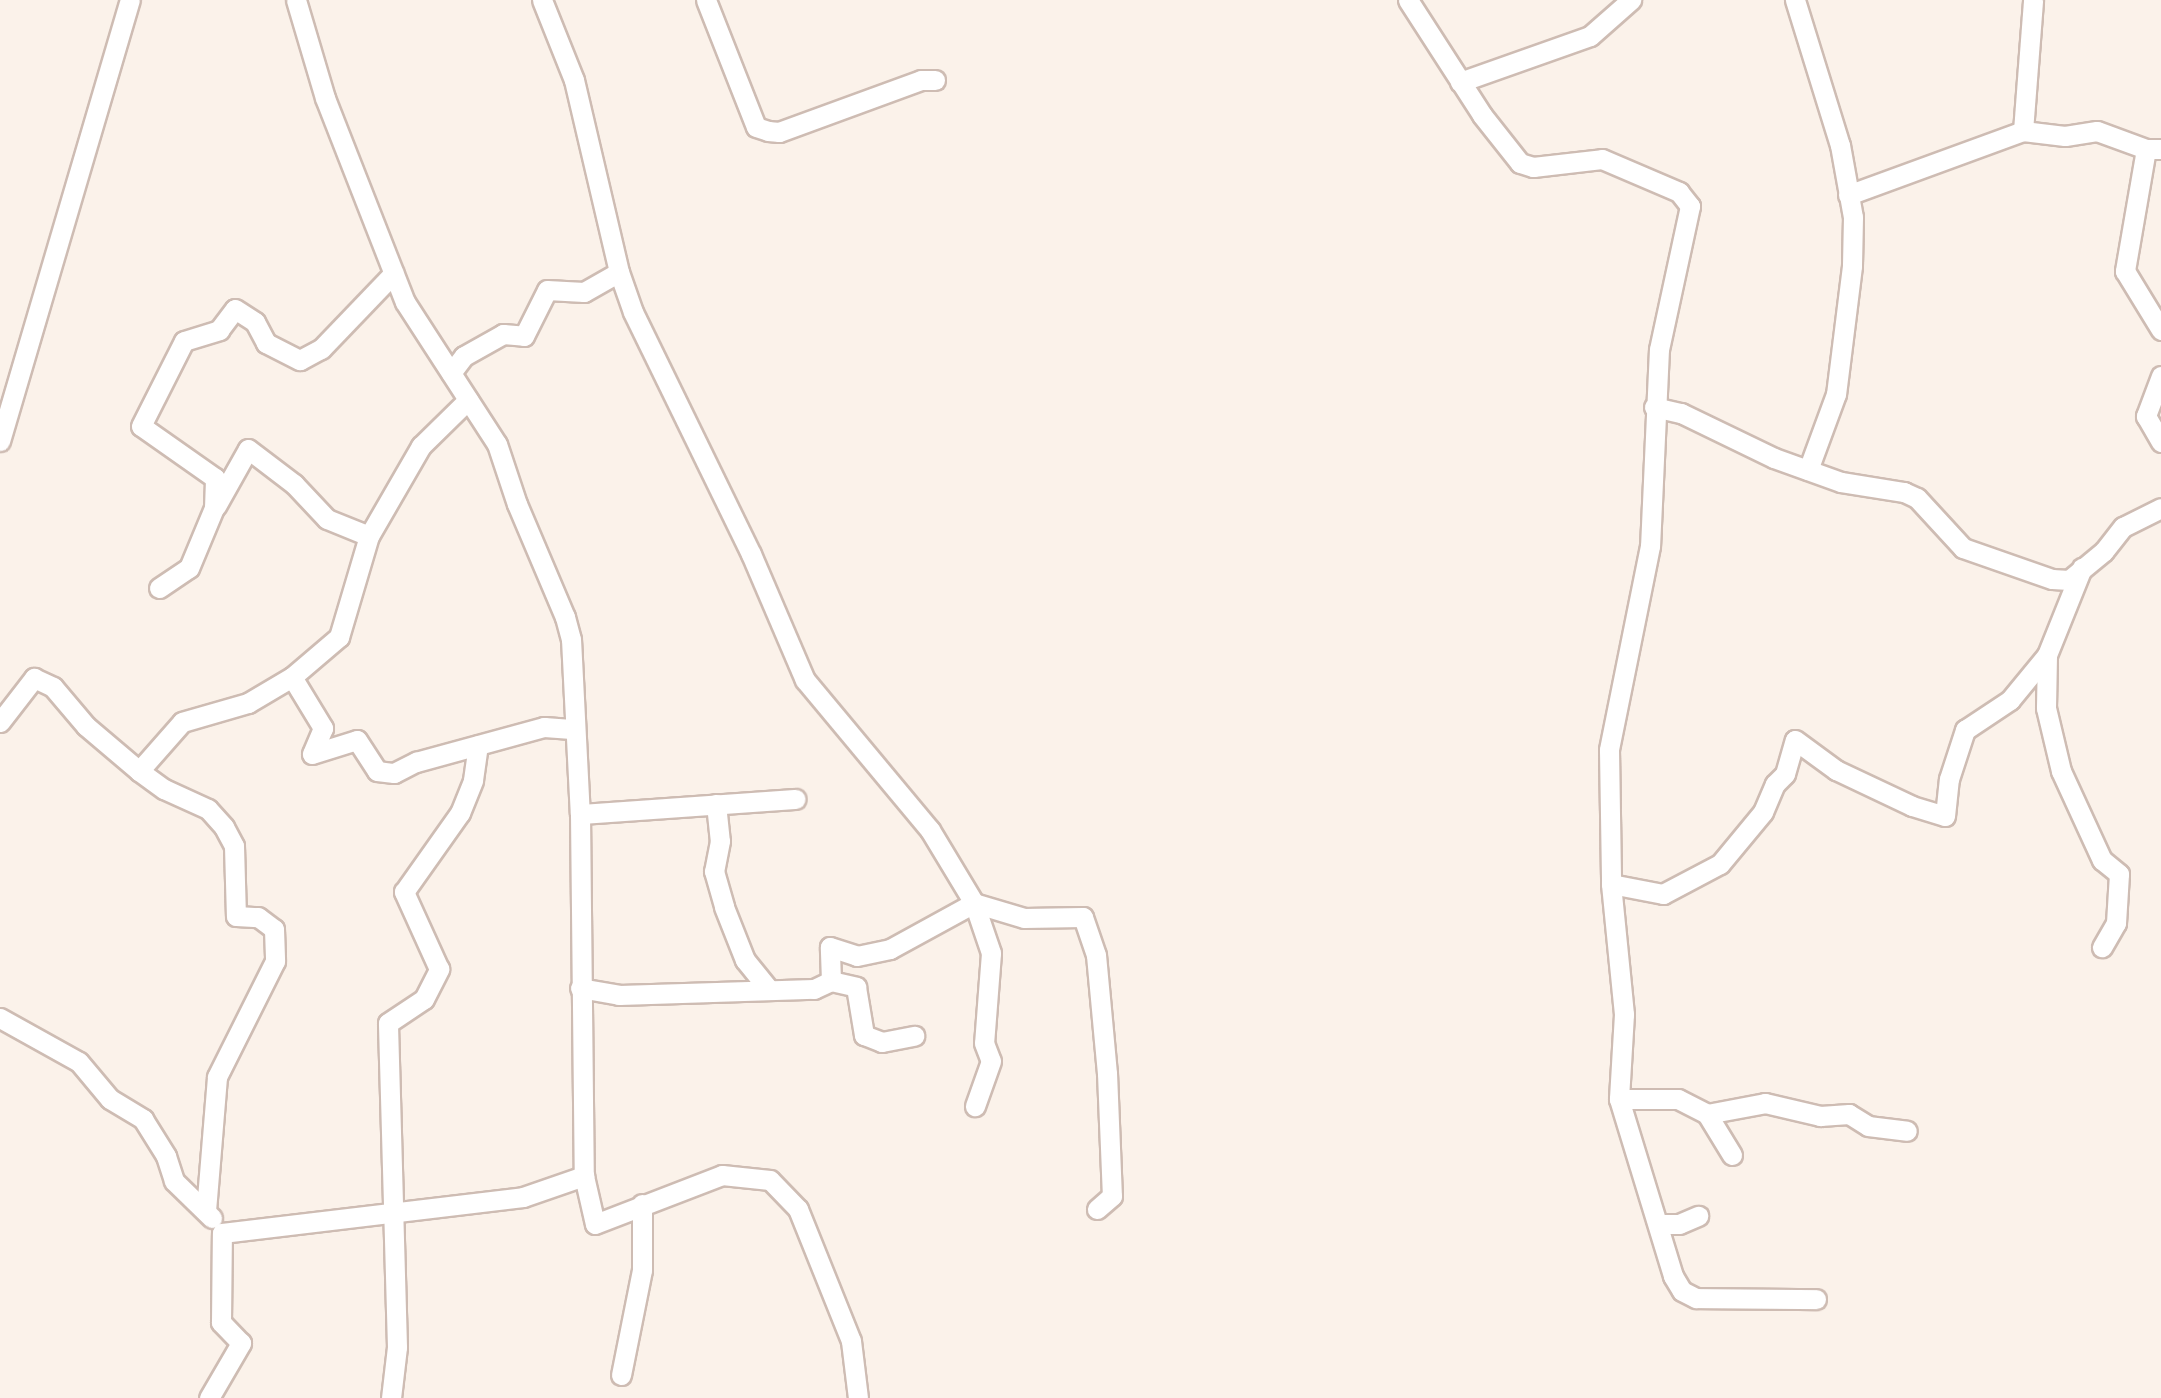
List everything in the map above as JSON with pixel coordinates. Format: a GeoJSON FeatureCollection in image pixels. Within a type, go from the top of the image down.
{"type":"FeatureCollection","features":[{"type":"Feature","properties":{"kind":"street"},"geometry":{"type":"LineString","coordinates":[[0,441],[130,0]]}},
{"type":"Feature","properties":{"kind":"street"},"geometry":{"type":"LineString","coordinates":[[296,0],[325,98],[394,273],[420,328],[497,444],[517,504],[565,617],[580,814],[584,1176],[595,1224],[722,1175],[770,1180],[798,1209],[851,1340],[858,1398]]}},
{"type":"Feature","properties":{"kind":"street"},"geometry":{"type":"LineString","coordinates":[[542,0],[574,79],[619,272],[805,680],[930,830],[974,903],[991,953],[984,1043],[991,1062],[975,1107]]}},
{"type":"Feature","properties":{"kind":"street"},"geometry":{"type":"LineString","coordinates":[[706,0],[756,127],[779,132],[921,80],[935,80]]}},
{"type":"Feature","properties":{"kind":"street"},"geometry":{"type":"LineString","coordinates":[[1408,0],[1508,151],[1525,166],[1595,157],[1688,199],[1690,206],[1659,349],[1654,407],[1650,547],[1609,750],[1611,884],[1623,1014],[1619,1099],[1673,1276],[1688,1295],[1816,1299]]}},
{"type":"Feature","properties":{"kind":"street"},"geometry":{"type":"LineString","coordinates":[[1460,82],[1590,36],[1631,0]]}},
{"type":"Feature","properties":{"kind":"street"},"geometry":{"type":"LineString","coordinates":[[1795,0],[1840,145],[1853,217],[1852,266],[1836,394],[1808,470]]}},
{"type":"Feature","properties":{"kind":"street"},"geometry":{"type":"LineString","coordinates":[[2022,131],[2033,0]]}},
{"type":"Feature","properties":{"kind":"street"},"geometry":{"type":"LineString","coordinates":[[1848,195],[2022,131],[2065,136],[2097,131],[2153,149],[2125,271],[2161,330]]}},
{"type":"Feature","properties":{"kind":"street"},"geometry":{"type":"LineString","coordinates":[[451,373],[464,356],[503,334],[524,336],[547,290],[583,292],[619,272]]}},
{"type":"Feature","properties":{"kind":"street"},"geometry":{"type":"LineString","coordinates":[[214,508],[215,478],[141,426],[184,341],[219,330],[235,309],[255,322],[266,343],[300,360],[321,349],[394,273]]}},
{"type":"Feature","properties":{"kind":"street"},"geometry":{"type":"LineString","coordinates":[[2161,376],[2146,416],[2161,442]]}},
{"type":"Feature","properties":{"kind":"street"},"geometry":{"type":"LineString","coordinates":[[139,771],[182,722],[248,703],[292,677],[339,637],[369,536],[421,446],[468,400]]}},
{"type":"Feature","properties":{"kind":"street"},"geometry":{"type":"LineString","coordinates":[[1654,407],[1681,414],[1841,482],[1890,487],[1910,495],[1963,548],[2052,579],[2069,580],[2104,551],[2123,527],[2161,508]]}},
{"type":"Feature","properties":{"kind":"street"},"geometry":{"type":"LineString","coordinates":[[159,588],[189,568],[214,508],[248,449],[294,484],[327,519],[369,536]]}},
{"type":"Feature","properties":{"kind":"street"},"geometry":{"type":"LineString","coordinates":[[1611,884],[1663,894],[1720,864],[1763,812],[1775,785],[1785,774],[1795,740],[1836,770],[1945,816],[1949,779],[1965,730],[2015,694],[2047,655],[2082,568]]}},
{"type":"Feature","properties":{"kind":"street"},"geometry":{"type":"LineString","coordinates":[[2047,655],[2046,708],[2061,771],[2102,860],[2119,874],[2116,922],[2102,947]]}},
{"type":"Feature","properties":{"kind":"street"},"geometry":{"type":"LineString","coordinates":[[292,677],[323,728],[312,754],[357,740],[377,771],[394,773],[416,762],[544,727],[575,729]]}},
{"type":"Feature","properties":{"kind":"street"},"geometry":{"type":"LineString","coordinates":[[0,722],[34,678],[53,687],[86,726],[139,771],[164,789],[208,809],[224,827],[234,846],[236,916],[258,917],[274,929],[275,961],[217,1077],[206,1212]]}},
{"type":"Feature","properties":{"kind":"street"},"geometry":{"type":"LineString","coordinates":[[391,1398],[397,1347],[388,1023],[424,999],[439,969],[404,892],[460,813],[474,780],[478,745]]}},
{"type":"Feature","properties":{"kind":"street"},"geometry":{"type":"LineString","coordinates":[[580,814],[795,799]]}},
{"type":"Feature","properties":{"kind":"street"},"geometry":{"type":"LineString","coordinates":[[716,804],[720,841],[714,871],[724,907],[745,960],[769,990]]}},
{"type":"Feature","properties":{"kind":"street"},"geometry":{"type":"LineString","coordinates":[[831,981],[830,947],[857,956],[890,949],[974,903],[1024,918],[1083,917],[1096,956],[1107,1073],[1112,1196],[1097,1209]]}},
{"type":"Feature","properties":{"kind":"street"},"geometry":{"type":"LineString","coordinates":[[580,988],[619,995],[814,989],[831,981],[856,987],[864,1035],[882,1042],[914,1036]]}},
{"type":"Feature","properties":{"kind":"street"},"geometry":{"type":"LineString","coordinates":[[0,1018],[79,1062],[110,1099],[143,1119],[166,1156],[174,1181],[206,1212],[222,1233],[221,1322],[241,1343],[209,1398]]}},
{"type":"Feature","properties":{"kind":"street"},"geometry":{"type":"LineString","coordinates":[[1619,1099],[1678,1099],[1707,1114],[1732,1155]]}},
{"type":"Feature","properties":{"kind":"street"},"geometry":{"type":"LineString","coordinates":[[1707,1114],[1765,1103],[1820,1116],[1849,1114],[1868,1125],[1907,1131]]}},
{"type":"Feature","properties":{"kind":"street"},"geometry":{"type":"LineString","coordinates":[[222,1233],[523,1197],[584,1176]]}},
{"type":"Feature","properties":{"kind":"street"},"geometry":{"type":"LineString","coordinates":[[621,1375],[642,1270],[642,1204]]}},
{"type":"Feature","properties":{"kind":"street"},"geometry":{"type":"LineString","coordinates":[[1658,1224],[1679,1224],[1698,1216]]}}]}
